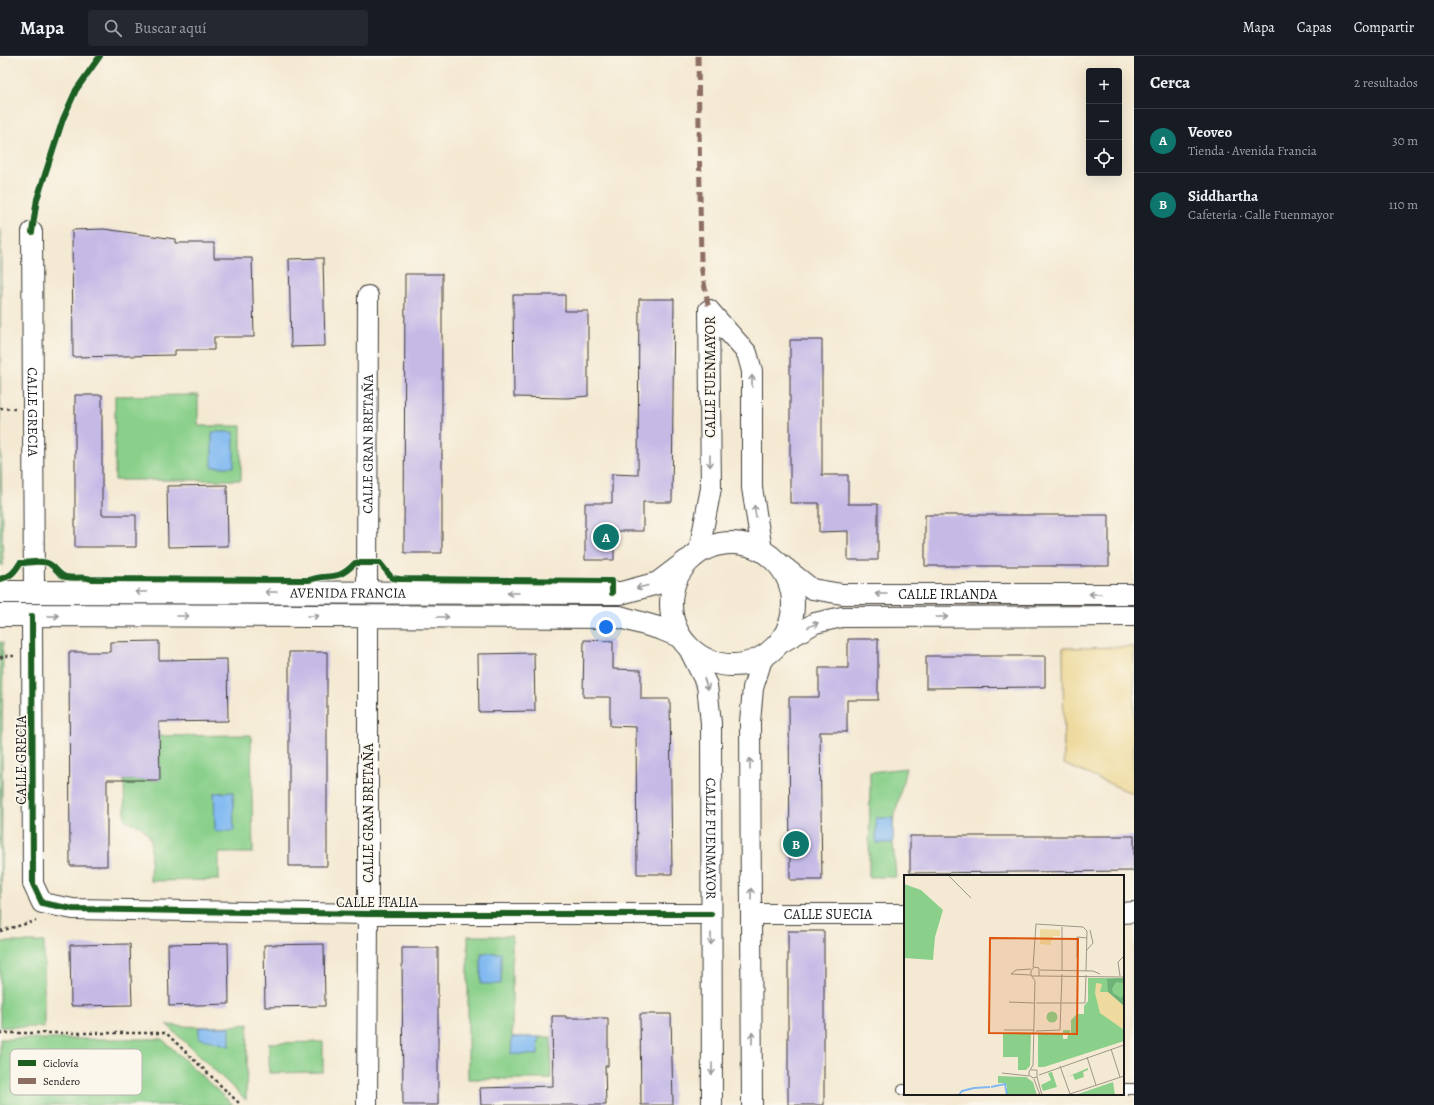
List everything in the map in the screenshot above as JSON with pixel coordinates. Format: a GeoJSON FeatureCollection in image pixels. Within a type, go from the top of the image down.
{"type":"FeatureCollection","features":[{"type":"Feature","properties":{"kind":"main road"},"geometry":{"type":"LineString","coordinates":[[741,542],[768,554],[788,577],[794,600],[791,624],[779,644],[762,658],[743,665],[724,666],[705,660],[684,642],[672,617],[670,597],[676,578],[693,556],[719,543],[741,542]]}},
{"type":"Feature","properties":{"kind":"main road","name":"AVENIDA FRANCIA"},"geometry":{"type":"LineString","coordinates":[[0,592],[621,593],[658,583],[693,556]]}},
{"type":"Feature","properties":{"kind":"main road","name":"AVENIDA FRANCIA"},"geometry":{"type":"LineString","coordinates":[[0,616],[620,617],[662,629],[684,642]]}},
{"type":"Feature","properties":{"kind":"street","name":"CALLE GRECIA"},"geometry":{"type":"LineString","coordinates":[[32,232],[34,593]]}},
{"type":"Feature","properties":{"kind":"street","name":"CALLE GRAN BRETAÑA"},"geometry":{"type":"LineString","coordinates":[[367,592],[368,296]]}},
{"type":"Feature","properties":{"kind":"street","name":"CALLE FUENMAYOR"},"geometry":{"type":"LineString","coordinates":[[693,556],[711,488],[709,310],[747,353],[752,371],[752,488],[768,554]]}},
{"type":"Feature","properties":{"kind":"street","name":"CALLE IRLANDA"},"geometry":{"type":"LineString","coordinates":[[768,554],[812,589],[842,594],[1134,594]]}},
{"type":"Feature","properties":{"kind":"street","name":"CALLE GRECIA"},"geometry":{"type":"LineString","coordinates":[[32,616],[33,884],[42,903]]}},
{"type":"Feature","properties":{"kind":"street","name":"CALLE IRLANDA"},"geometry":{"type":"LineString","coordinates":[[779,644],[815,623],[842,617],[1134,616]]}},
{"type":"Feature","properties":{"kind":"street","name":"CALLE GRAN BRETAÑA"},"geometry":{"type":"LineString","coordinates":[[367,1105],[368,617]]}},
{"type":"Feature","properties":{"kind":"street","name":"CALLE FUENMAYOR"},"geometry":{"type":"LineString","coordinates":[[684,642],[707,685],[711,722],[712,1105]]}},
{"type":"Feature","properties":{"kind":"street"},"geometry":{"type":"LineString","coordinates":[[752,1105],[750,722],[753,688],[762,658]]}},
{"type":"Feature","properties":{"kind":"street","name":"CALLE ITALIA"},"geometry":{"type":"LineString","coordinates":[[42,903],[73,909],[368,914],[711,914]]}},
{"type":"Feature","properties":{"kind":"street","name":"CALLE SUECIA"},"geometry":{"type":"LineString","coordinates":[[751,914],[904,914]]}},
{"type":"Feature","properties":{"kind":"path"},"geometry":{"type":"LineString","coordinates":[[0,1033],[166,1033],[240,1105]]}},
{"type":"Feature","properties":{"kind":"green space"},"geometry":{"type":"Polygon","coordinates":[[[0,229],[1,229],[0,408],[0,229]]]}},
{"type":"Feature","properties":{"kind":"green space"},"geometry":{"type":"Polygon","coordinates":[[[198,395],[198,426],[241,426],[241,480],[115,480],[115,396],[198,395]]]}},
{"type":"Feature","properties":{"kind":"green space"},"geometry":{"type":"Polygon","coordinates":[[[0,408],[3,565],[0,565],[0,408]]]}},
{"type":"Feature","properties":{"kind":"green space"},"geometry":{"type":"Polygon","coordinates":[[[0,642],[3,642],[1,937],[0,937],[0,642]]]}},
{"type":"Feature","properties":{"kind":"green space"},"geometry":{"type":"Polygon","coordinates":[[[251,735],[253,853],[219,853],[219,880],[150,881],[151,841],[147,833],[141,827],[125,820],[124,780],[160,780],[159,736],[251,735]]]}},
{"type":"Feature","properties":{"kind":"green space"},"geometry":{"type":"Polygon","coordinates":[[[906,768],[893,824],[896,877],[869,877],[870,772],[906,768]]]}},
{"type":"Feature","properties":{"kind":"green space"},"geometry":{"type":"Polygon","coordinates":[[[468,936],[512,936],[512,1037],[551,1037],[551,1079],[468,1079],[468,936]]]}},
{"type":"Feature","properties":{"kind":"green space"},"geometry":{"type":"Polygon","coordinates":[[[0,942],[44,942],[44,1027],[0,1027],[0,942]]]}},
{"type":"Feature","properties":{"kind":"green space"},"geometry":{"type":"Polygon","coordinates":[[[248,1024],[246,1100],[167,1025],[208,1027],[248,1024]]]}},
{"type":"Feature","properties":{"kind":"green space"},"geometry":{"type":"Polygon","coordinates":[[[0,1039],[162,1039],[233,1105],[0,1105],[0,1039]]]}},
{"type":"Feature","properties":{"kind":"green space"},"geometry":{"type":"Polygon","coordinates":[[[323,1042],[323,1072],[269,1073],[269,1043],[323,1042]]]}},
{"type":"Feature","properties":{"kind":"sand"},"geometry":{"type":"Polygon","coordinates":[[[1134,647],[1134,794],[1064,764],[1063,648],[1134,647]]]}},
{"type":"Feature","properties":{"kind":"water"},"geometry":{"type":"Polygon","coordinates":[[[212,432],[234,432],[234,467],[212,467],[212,432]]]}},
{"type":"Feature","properties":{"kind":"water"},"geometry":{"type":"Polygon","coordinates":[[[233,792],[234,831],[215,831],[214,793],[233,792]]]}},
{"type":"Feature","properties":{"kind":"water"},"geometry":{"type":"Polygon","coordinates":[[[876,818],[893,818],[893,843],[876,843],[876,818]]]}},
{"type":"Feature","properties":{"kind":"water"},"geometry":{"type":"Polygon","coordinates":[[[481,953],[501,953],[501,984],[481,984],[481,953]]]}},
{"type":"Feature","properties":{"kind":"water"},"geometry":{"type":"Polygon","coordinates":[[[199,1027],[230,1027],[230,1046],[199,1038],[199,1027]]]}},
{"type":"Feature","properties":{"kind":"water"},"geometry":{"type":"Polygon","coordinates":[[[512,1037],[539,1037],[538,1055],[511,1054],[512,1037]]]}},
{"type":"Feature","properties":{"kind":"building"},"geometry":{"type":"Polygon","coordinates":[[[104,229],[175,239],[175,243],[214,243],[214,258],[252,258],[254,337],[214,337],[214,350],[175,350],[175,355],[73,357],[72,230],[104,229]]]}},
{"type":"Feature","properties":{"kind":"building"},"geometry":{"type":"Polygon","coordinates":[[[323,258],[325,346],[291,347],[289,259],[323,258]]]}},
{"type":"Feature","properties":{"kind":"building"},"geometry":{"type":"Polygon","coordinates":[[[405,274],[442,274],[442,553],[404,553],[405,274]]]}},
{"type":"Feature","properties":{"kind":"building"},"geometry":{"type":"Polygon","coordinates":[[[513,295],[565,295],[565,311],[588,311],[588,396],[567,398],[514,397],[513,295]]]}},
{"type":"Feature","properties":{"kind":"building"},"geometry":{"type":"Polygon","coordinates":[[[639,299],[674,299],[672,502],[643,502],[643,531],[614,531],[614,560],[585,560],[585,503],[612,503],[612,474],[638,475],[639,299]]]}},
{"type":"Feature","properties":{"kind":"building"},"geometry":{"type":"Polygon","coordinates":[[[790,340],[822,340],[822,475],[848,475],[848,504],[878,504],[878,560],[848,560],[848,531],[819,532],[819,503],[790,503],[790,340]]]}},
{"type":"Feature","properties":{"kind":"building"},"geometry":{"type":"Polygon","coordinates":[[[75,395],[102,395],[102,515],[136,515],[136,547],[75,547],[75,395]]]}},
{"type":"Feature","properties":{"kind":"building"},"geometry":{"type":"Polygon","coordinates":[[[227,485],[228,546],[168,547],[167,486],[227,485]]]}},
{"type":"Feature","properties":{"kind":"building"},"geometry":{"type":"Polygon","coordinates":[[[925,515],[1109,515],[1109,566],[925,566],[925,515]]]}},
{"type":"Feature","properties":{"kind":"building"},"geometry":{"type":"Polygon","coordinates":[[[848,639],[878,639],[878,700],[847,700],[847,732],[820,732],[822,880],[790,880],[789,697],[819,697],[819,668],[848,668],[848,639]]]}},
{"type":"Feature","properties":{"kind":"building"},"geometry":{"type":"Polygon","coordinates":[[[584,640],[613,641],[613,669],[641,670],[641,699],[670,699],[672,874],[637,874],[636,727],[610,726],[610,697],[583,697],[584,640]]]}},
{"type":"Feature","properties":{"kind":"building"},"geometry":{"type":"Polygon","coordinates":[[[159,641],[159,660],[227,659],[228,721],[159,722],[160,780],[107,780],[107,866],[70,866],[69,652],[110,652],[110,642],[159,641]]]}},
{"type":"Feature","properties":{"kind":"building"},"geometry":{"type":"Polygon","coordinates":[[[289,652],[327,652],[327,866],[289,866],[289,652]]]}},
{"type":"Feature","properties":{"kind":"building"},"geometry":{"type":"Polygon","coordinates":[[[534,653],[535,711],[479,712],[478,654],[534,653]]]}},
{"type":"Feature","properties":{"kind":"building"},"geometry":{"type":"Polygon","coordinates":[[[926,656],[1045,656],[1045,687],[926,688],[926,656]]]}},
{"type":"Feature","properties":{"kind":"building"},"geometry":{"type":"Polygon","coordinates":[[[910,836],[1134,836],[1134,871],[910,873],[910,836]]]}},
{"type":"Feature","properties":{"kind":"building"},"geometry":{"type":"Polygon","coordinates":[[[788,931],[824,931],[824,1105],[788,1105],[788,931]]]}},
{"type":"Feature","properties":{"kind":"building"},"geometry":{"type":"Polygon","coordinates":[[[228,943],[229,1004],[169,1006],[168,944],[228,943]]]}},
{"type":"Feature","properties":{"kind":"building"},"geometry":{"type":"Polygon","coordinates":[[[130,944],[132,1005],[71,1006],[70,945],[130,944]]]}},
{"type":"Feature","properties":{"kind":"building"},"geometry":{"type":"Polygon","coordinates":[[[324,944],[325,1006],[265,1007],[264,945],[324,944]]]}},
{"type":"Feature","properties":{"kind":"building"},"geometry":{"type":"Polygon","coordinates":[[[402,948],[438,948],[438,1105],[403,1105],[402,948]]]}},
{"type":"Feature","properties":{"kind":"building"},"geometry":{"type":"Polygon","coordinates":[[[640,1014],[671,1014],[673,1105],[641,1105],[640,1014]]]}},
{"type":"Feature","properties":{"kind":"building"},"geometry":{"type":"Polygon","coordinates":[[[552,1016],[566,1016],[566,1018],[608,1018],[608,1066],[605,1066],[606,1105],[481,1105],[480,1088],[553,1086],[552,1016]]]}},
{"type":"Feature","properties":{"kind":"marked path"},"geometry":{"type":"LineString","coordinates":[[698,56],[701,266],[709,310]]}},
{"type":"Feature","properties":{"kind":"cycle path"},"geometry":{"type":"LineString","coordinates":[[32,232],[37,199],[63,119],[76,90],[100,56]]}},
{"type":"Feature","properties":{"kind":"cycle path"},"geometry":{"type":"LineString","coordinates":[[0,579],[12,574],[20,563],[36,562],[48,563],[62,575],[73,578],[309,580],[338,575],[343,573],[355,563],[380,563],[392,578],[612,581],[612,593]]}},
{"type":"Feature","properties":{"kind":"cycle path"},"geometry":{"type":"LineString","coordinates":[[32,616],[33,884],[42,903],[73,909],[368,914],[711,914]]}},
{"type":"Feature","properties":{"kind":"place","name":"Veoveo"},"geometry":{"type":"Point","coordinates":[606,537]}},
{"type":"Feature","properties":{"kind":"place","name":"Siddhartha"},"geometry":{"type":"Point","coordinates":[796,844]}}]}
